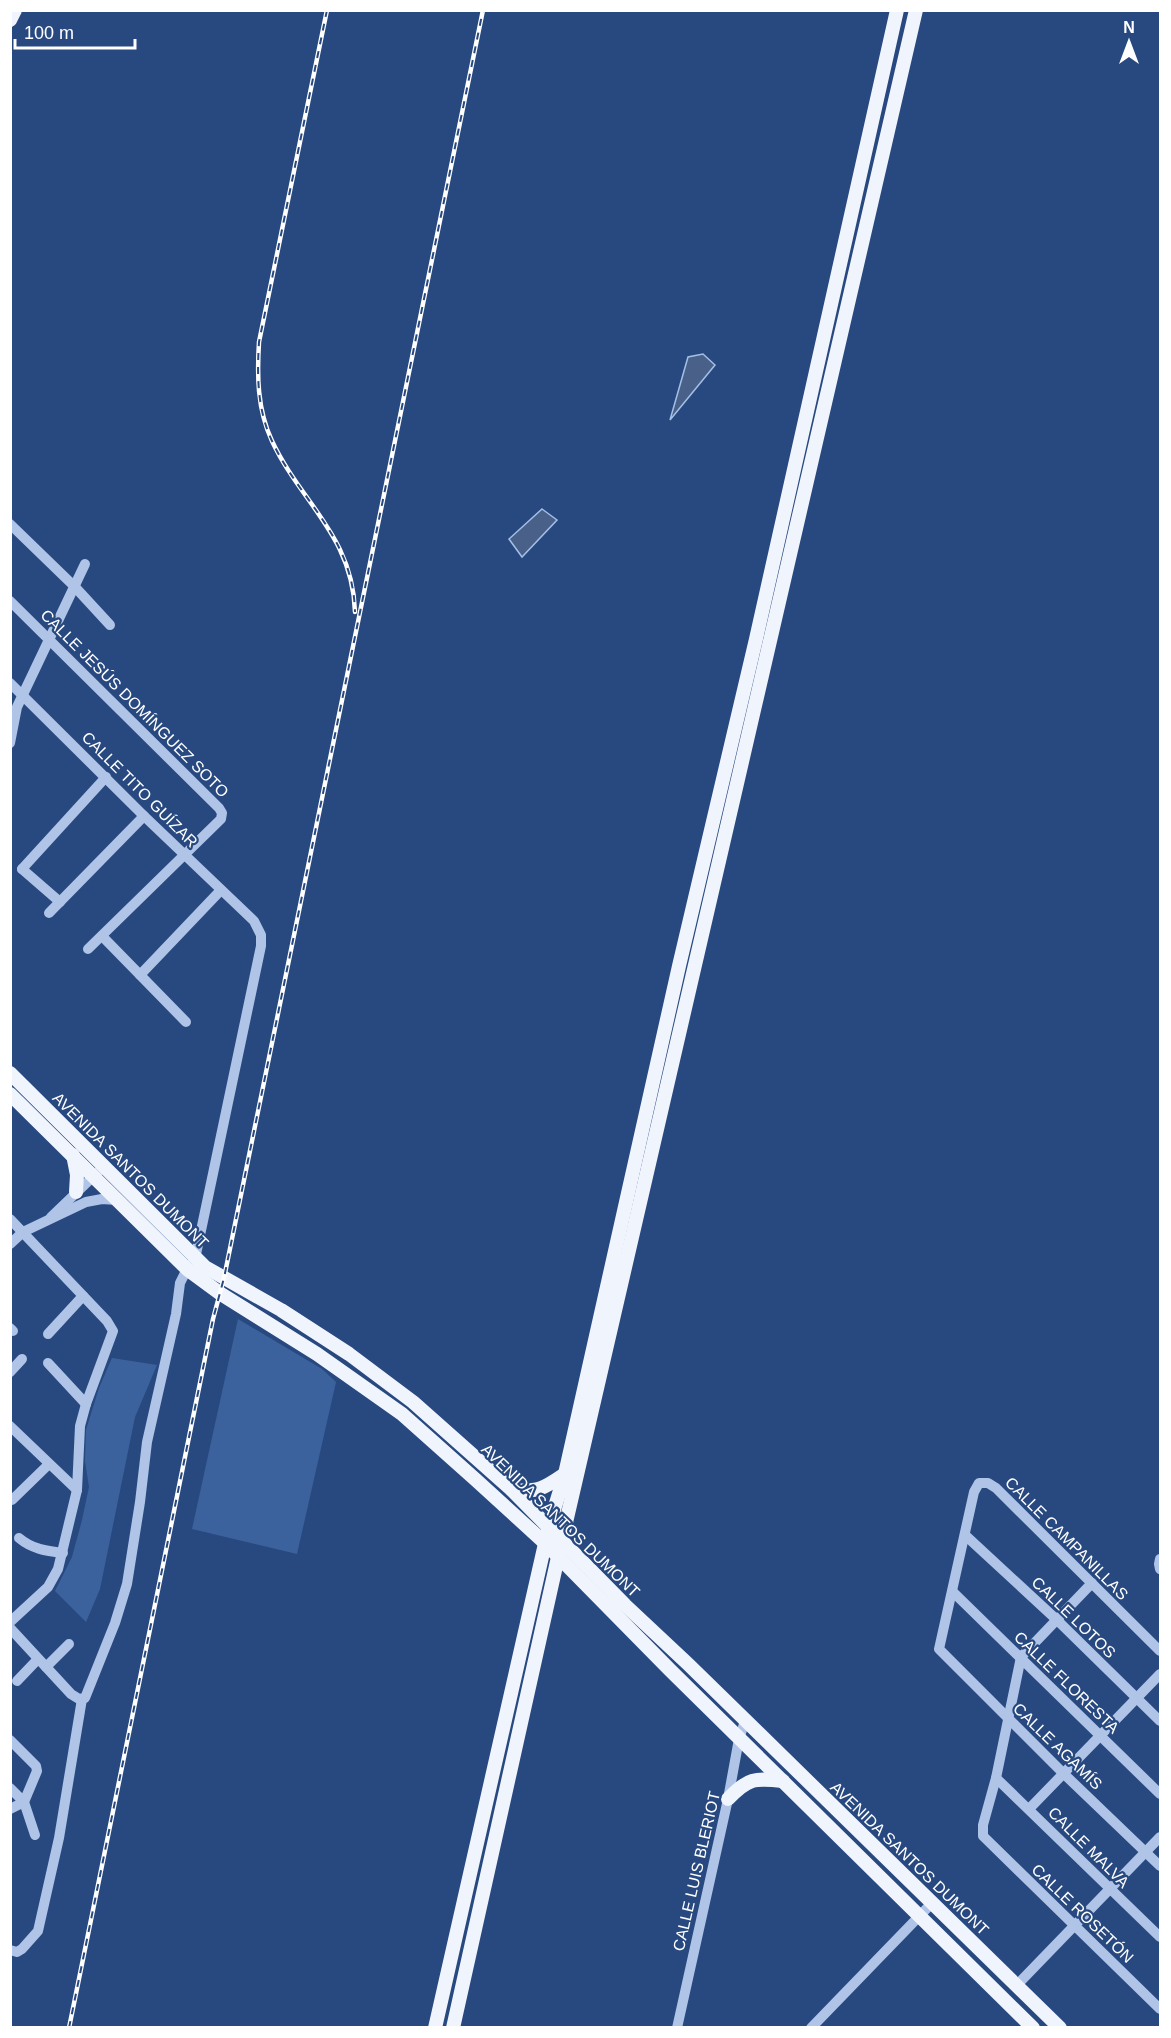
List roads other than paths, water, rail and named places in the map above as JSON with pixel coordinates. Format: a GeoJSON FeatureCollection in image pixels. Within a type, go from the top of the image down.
{"type":"FeatureCollection","features":[{"type":"Feature","properties":{"kind":"main road"},"geometry":{"type":"LineString","coordinates":[[10,20],[15,10]]}},
{"type":"Feature","properties":{"kind":"main road"},"geometry":{"type":"LineString","coordinates":[[435,2028],[545,1543],[565,1474],[897,10]]}},
{"type":"Feature","properties":{"kind":"main road"},"geometry":{"type":"LineString","coordinates":[[453,2028],[558,1557],[916,10]]}},
{"type":"Feature","properties":{"kind":"main road"},"geometry":{"type":"LineString","coordinates":[[888,49],[891,74],[900,80]]}},
{"type":"Feature","properties":{"kind":"main road"},"geometry":{"type":"LineString","coordinates":[[756,639],[771,641]]}},
{"type":"Feature","properties":{"kind":"main road","name":"AVENIDA SANTOS DUMONT"},"geometry":{"type":"LineString","coordinates":[[10,1073],[105,1166],[196,1265],[209,1286],[316,1354],[402,1414],[558,1557],[688,1664],[1060,2028]]}},
{"type":"Feature","properties":{"kind":"main road","name":"AVENIDA SANTOS DUMONT"},"geometry":{"type":"LineString","coordinates":[[10,1094],[117,1200],[196,1265],[220,1275],[281,1310],[349,1354],[413,1402],[512,1490],[549,1526],[620,1610],[739,1739],[1033,2028]]}},
{"type":"Feature","properties":{"kind":"main road"},"geometry":{"type":"LineString","coordinates":[[73,1155],[77,1175],[76,1192]]}},
{"type":"Feature","properties":{"kind":"main road"},"geometry":{"type":"LineString","coordinates":[[512,1490],[531,1492],[539,1490],[565,1474]]}},
{"type":"Feature","properties":{"kind":"main road"},"geometry":{"type":"LineString","coordinates":[[728,1799],[742,1785],[752,1781],[764,1779],[783,1781]]}},
{"type":"Feature","properties":{"kind":"street"},"geometry":{"type":"LineString","coordinates":[[10,524],[75,586],[110,625]]}},
{"type":"Feature","properties":{"kind":"street"},"geometry":{"type":"LineString","coordinates":[[10,743],[15,714],[23,694],[85,564]]}},
{"type":"Feature","properties":{"kind":"street","name":"CALLE JESÚS DOMÍNGUEZ SOTO"},"geometry":{"type":"LineString","coordinates":[[10,601],[221,811],[221,819],[88,949]]}},
{"type":"Feature","properties":{"kind":"street","name":"CALLE TITO GUÍZAR"},"geometry":{"type":"LineString","coordinates":[[10,682],[259,928],[261,946],[196,1265]]}},
{"type":"Feature","properties":{"kind":"street"},"geometry":{"type":"LineString","coordinates":[[60,902],[16,868],[106,777]]}},
{"type":"Feature","properties":{"kind":"street"},"geometry":{"type":"LineString","coordinates":[[49,913],[144,816]]}},
{"type":"Feature","properties":{"kind":"street"},"geometry":{"type":"LineString","coordinates":[[140,975],[221,890]]}},
{"type":"Feature","properties":{"kind":"street"},"geometry":{"type":"LineString","coordinates":[[102,936],[186,1022]]}},
{"type":"Feature","properties":{"kind":"street"},"geometry":{"type":"LineString","coordinates":[[50,1217],[105,1166]]}},
{"type":"Feature","properties":{"kind":"street"},"geometry":{"type":"LineString","coordinates":[[10,1244],[23,1232],[50,1217],[86,1202],[102,1198],[117,1200]]}},
{"type":"Feature","properties":{"kind":"street"},"geometry":{"type":"LineString","coordinates":[[10,1219],[113,1331],[80,1426],[77,1490],[58,1569],[48,1587],[10,1622]]}},
{"type":"Feature","properties":{"kind":"street"},"geometry":{"type":"LineString","coordinates":[[10,1950],[17,1952],[22,1949],[38,1931],[59,1838],[85,1696],[115,1623],[127,1584],[147,1442],[176,1314],[180,1283],[196,1265]]}},
{"type":"Feature","properties":{"kind":"street"},"geometry":{"type":"LineString","coordinates":[[48,1334],[83,1296]]}},
{"type":"Feature","properties":{"kind":"street"},"geometry":{"type":"LineString","coordinates":[[10,1372],[22,1359]]}},
{"type":"Feature","properties":{"kind":"street"},"geometry":{"type":"LineString","coordinates":[[48,1363],[86,1404]]}},
{"type":"Feature","properties":{"kind":"street"},"geometry":{"type":"LineString","coordinates":[[10,1426],[77,1490]]}},
{"type":"Feature","properties":{"kind":"street"},"geometry":{"type":"LineString","coordinates":[[12,1500],[49,1464]]}},
{"type":"Feature","properties":{"kind":"street","name":"CALLE CAMPANILLAS"},"geometry":{"type":"LineString","coordinates":[[939,1644],[953,1592],[974,1492],[979,1483],[988,1483],[996,1488],[1161,1651]]}},
{"type":"Feature","properties":{"kind":"street","name":"CALLE LOTOS"},"geometry":{"type":"LineString","coordinates":[[965,1535],[1161,1721]]}},
{"type":"Feature","properties":{"kind":"street"},"geometry":{"type":"LineString","coordinates":[[19,1538],[44,1551],[63,1553]]}},
{"type":"Feature","properties":{"kind":"street"},"geometry":{"type":"LineString","coordinates":[[996,1778],[1021,1658],[1092,1583]]}},
{"type":"Feature","properties":{"kind":"street","name":"CALLE FLORESTA"},"geometry":{"type":"LineString","coordinates":[[953,1592],[1161,1794]]}},
{"type":"Feature","properties":{"kind":"street"},"geometry":{"type":"LineString","coordinates":[[10,1628],[75,1698],[85,1696]]}},
{"type":"Feature","properties":{"kind":"street"},"geometry":{"type":"LineString","coordinates":[[46,1667],[69,1644]]}},
{"type":"Feature","properties":{"kind":"street","name":"CALLE AGAMÍS"},"geometry":{"type":"LineString","coordinates":[[939,1644],[941,1652],[1161,1866]]}},
{"type":"Feature","properties":{"kind":"street"},"geometry":{"type":"LineString","coordinates":[[17,1681],[38,1659]]}},
{"type":"Feature","properties":{"kind":"street"},"geometry":{"type":"LineString","coordinates":[[1029,1809],[1161,1674]]}},
{"type":"Feature","properties":{"kind":"street","name":"CALLE LUIS BLERIOT"},"geometry":{"type":"LineString","coordinates":[[676,2028],[728,1799],[739,1739],[745,1721]]}},
{"type":"Feature","properties":{"kind":"street"},"geometry":{"type":"LineString","coordinates":[[10,1740],[36,1766],[36,1777],[24,1802],[10,1809]]}},
{"type":"Feature","properties":{"kind":"street","name":"CALLE MALVA"},"geometry":{"type":"LineString","coordinates":[[996,1778],[1161,1937]]}},
{"type":"Feature","properties":{"kind":"street","name":"CALLE ROSETÓN"},"geometry":{"type":"LineString","coordinates":[[996,1778],[982,1825],[985,1839],[1161,2009]]}},
{"type":"Feature","properties":{"kind":"street"},"geometry":{"type":"LineString","coordinates":[[10,1788],[24,1802],[35,1834]]}},
{"type":"Feature","properties":{"kind":"street"},"geometry":{"type":"LineString","coordinates":[[1017,1985],[1161,1836]]}},
{"type":"Feature","properties":{"kind":"street"},"geometry":{"type":"LineString","coordinates":[[811,2028],[932,1903]]}},
{"type":"Feature","properties":{"kind":"railway"},"geometry":{"type":"LineString","coordinates":[[327,10],[259,342],[258,379],[263,417],[267,429],[284,463],[336,541],[352,585],[355,612]]}},
{"type":"Feature","properties":{"kind":"railway"},"geometry":{"type":"LineString","coordinates":[[69,2028],[483,10]]}}]}
